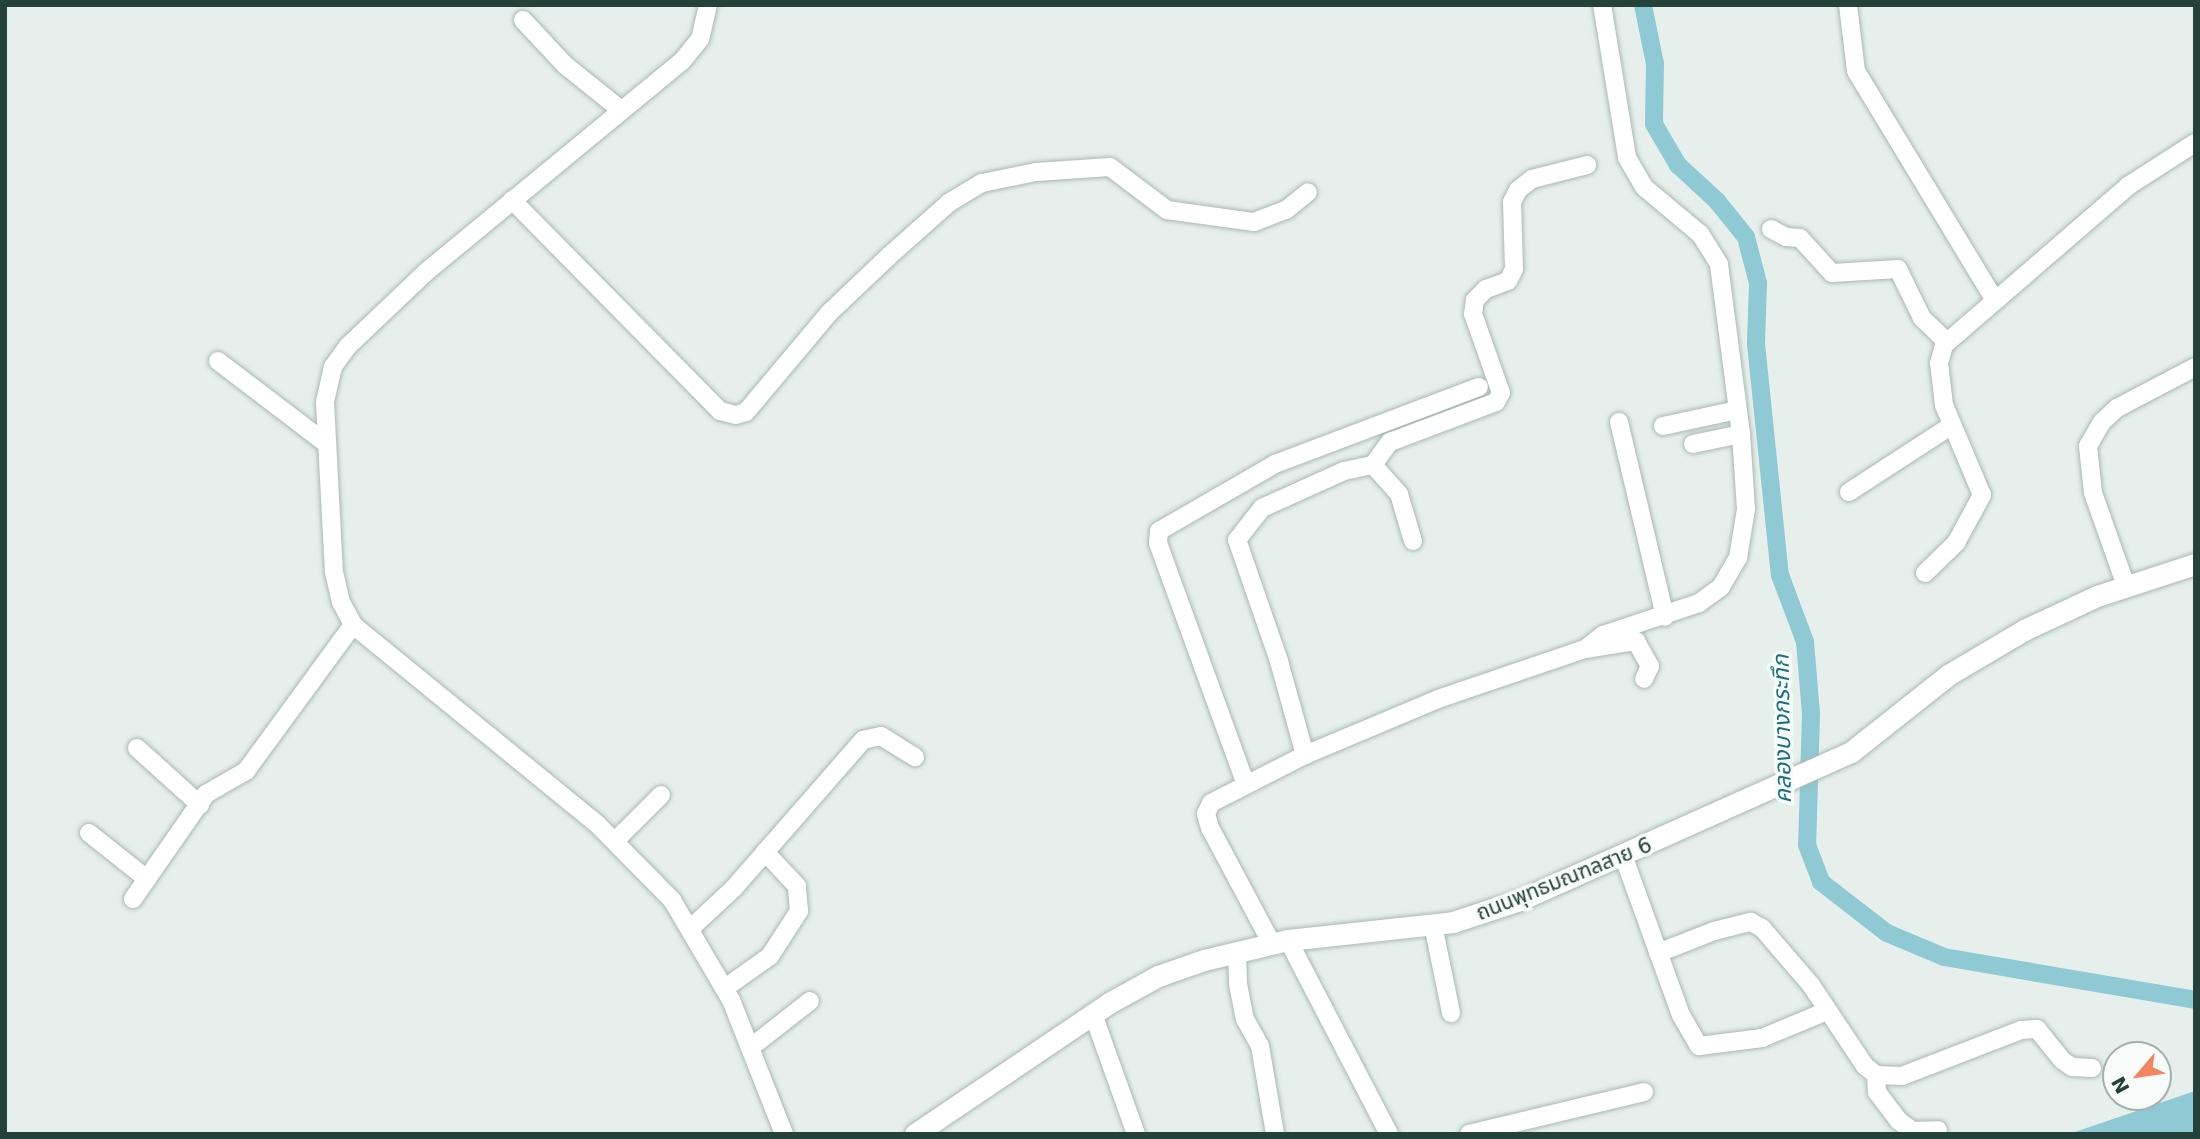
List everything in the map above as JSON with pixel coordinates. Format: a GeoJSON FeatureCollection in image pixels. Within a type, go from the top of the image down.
{"type":"FeatureCollection","features":[{"type":"Feature","properties":{"kind":"main road","name":"ถนนพุทธมณฑลสาย 6"},"geometry":{"type":"LineString","coordinates":[[915,1134],[1093,1014],[1158,976],[1280,942],[1433,925],[1478,916],[1827,764],[1851,752],[1948,675],[2059,614],[2092,598],[2195,564]]}},
{"type":"Feature","properties":{"kind":"street"},"geometry":{"type":"LineString","coordinates":[[708,5],[696,46],[512,200],[348,346],[327,382],[327,444],[334,572],[341,603],[353,625],[615,841],[650,874],[691,928],[725,988],[784,1134]]}},
{"type":"Feature","properties":{"kind":"street"},"geometry":{"type":"LineString","coordinates":[[1585,649],[1603,635],[1665,617],[1699,603],[1721,587],[1738,558],[1746,509],[1741,434],[1719,264],[1700,234],[1644,187],[1627,157],[1602,5]]}},
{"type":"Feature","properties":{"kind":"street"},"geometry":{"type":"LineString","coordinates":[[1848,5],[1856,71],[1994,299]]}},
{"type":"Feature","properties":{"kind":"street"},"geometry":{"type":"LineString","coordinates":[[523,20],[565,65],[621,110]]}},
{"type":"Feature","properties":{"kind":"street"},"geometry":{"type":"LineString","coordinates":[[1925,573],[1956,543],[1982,495],[1952,425],[1940,384],[1941,354],[1947,342],[2128,186],[2195,143]]}},
{"type":"Feature","properties":{"kind":"street"},"geometry":{"type":"LineString","coordinates":[[1305,755],[1279,661],[1237,540],[1262,508],[1344,471],[1373,465],[1390,442],[1496,402],[1501,393],[1473,314],[1475,300],[1486,289],[1508,282],[1514,269],[1512,202],[1518,190],[1532,180],[1587,166]]}},
{"type":"Feature","properties":{"kind":"street"},"geometry":{"type":"LineString","coordinates":[[512,200],[720,411],[736,415],[746,412],[829,313],[889,256],[950,202],[982,183],[1036,172],[1110,167],[1167,210],[1254,222],[1286,210],[1308,192]]}},
{"type":"Feature","properties":{"kind":"street"},"geometry":{"type":"LineString","coordinates":[[1771,229],[1786,237],[1800,238],[1832,273],[1898,269],[1922,318],[1947,342]]}},
{"type":"Feature","properties":{"kind":"street"},"geometry":{"type":"LineString","coordinates":[[218,361],[327,444]]}},
{"type":"Feature","properties":{"kind":"street"},"geometry":{"type":"LineString","coordinates":[[2126,586],[2093,493],[2088,446],[2102,422],[2117,408],[2195,367]]}},
{"type":"Feature","properties":{"kind":"street"},"geometry":{"type":"LineString","coordinates":[[1245,782],[1158,543],[1158,531],[1275,464],[1479,387]]}},
{"type":"Feature","properties":{"kind":"street"},"geometry":{"type":"LineString","coordinates":[[1663,426],[1737,410]]}},
{"type":"Feature","properties":{"kind":"street"},"geometry":{"type":"LineString","coordinates":[[1619,422],[1665,617]]}},
{"type":"Feature","properties":{"kind":"street"},"geometry":{"type":"LineString","coordinates":[[1849,492],[1952,425]]}},
{"type":"Feature","properties":{"kind":"street"},"geometry":{"type":"LineString","coordinates":[[1693,444],[1741,434]]}},
{"type":"Feature","properties":{"kind":"street"},"geometry":{"type":"LineString","coordinates":[[1373,465],[1399,494],[1413,541]]}},
{"type":"Feature","properties":{"kind":"street"},"geometry":{"type":"LineString","coordinates":[[133,899],[213,789],[246,771],[353,625]]}},
{"type":"Feature","properties":{"kind":"street"},"geometry":{"type":"LineString","coordinates":[[1389,1134],[1206,814],[1211,803],[1245,782],[1438,699],[1585,649],[1636,641],[1650,666],[1644,679]]}},
{"type":"Feature","properties":{"kind":"street"},"geometry":{"type":"LineString","coordinates":[[691,928],[765,852],[863,740],[881,736],[915,757]]}},
{"type":"Feature","properties":{"kind":"street"},"geometry":{"type":"LineString","coordinates":[[137,748],[200,805]]}},
{"type":"Feature","properties":{"kind":"street"},"geometry":{"type":"LineString","coordinates":[[615,841],[661,795]]}},
{"type":"Feature","properties":{"kind":"street"},"geometry":{"type":"LineString","coordinates":[[89,833],[147,879]]}},
{"type":"Feature","properties":{"kind":"street"},"geometry":{"type":"LineString","coordinates":[[725,988],[770,956],[799,911],[797,887],[765,852]]}},
{"type":"Feature","properties":{"kind":"street"},"geometry":{"type":"LineString","coordinates":[[1623,855],[1690,1037],[1699,1046],[1762,1038],[1827,1011]]}},
{"type":"Feature","properties":{"kind":"street"},"geometry":{"type":"LineString","coordinates":[[1658,953],[1751,922],[1762,928],[1796,967],[1865,1066],[1876,1075],[1902,1076],[2021,1030],[2037,1029],[2062,1060],[2072,1067],[2092,1068]]}},
{"type":"Feature","properties":{"kind":"street"},"geometry":{"type":"LineString","coordinates":[[1433,925],[1451,1013]]}},
{"type":"Feature","properties":{"kind":"street"},"geometry":{"type":"LineString","coordinates":[[1237,952],[1238,984],[1245,1019],[1260,1046],[1275,1134]]}},
{"type":"Feature","properties":{"kind":"street"},"geometry":{"type":"LineString","coordinates":[[750,1048],[810,1001]]}},
{"type":"Feature","properties":{"kind":"street"},"geometry":{"type":"LineString","coordinates":[[1093,1014],[1136,1134]]}},
{"type":"Feature","properties":{"kind":"street"},"geometry":{"type":"LineString","coordinates":[[1876,1075],[1877,1093],[1899,1121],[1913,1132],[1938,1130]]}},
{"type":"Feature","properties":{"kind":"street"},"geometry":{"type":"LineString","coordinates":[[1469,1134],[1644,1092]]}},
{"type":"Feature","properties":{"kind":"water"},"geometry":{"type":"Polygon","coordinates":[[[2195,1091],[2195,1134],[2069,1134],[2136,1111],[2172,1111],[2172,1099],[2195,1091]]]}},
{"type":"Feature","properties":{"kind":"waterway","name":"คลองบางกระทึก"},"geometry":{"type":"LineString","coordinates":[[1643,5],[1655,64],[1654,124],[1678,165],[1717,201],[1746,237],[1758,283],[1756,344],[1780,575],[1805,642],[1811,714],[1807,845],[1821,882],[1887,933],[1944,957],[2195,1000]]}}]}
